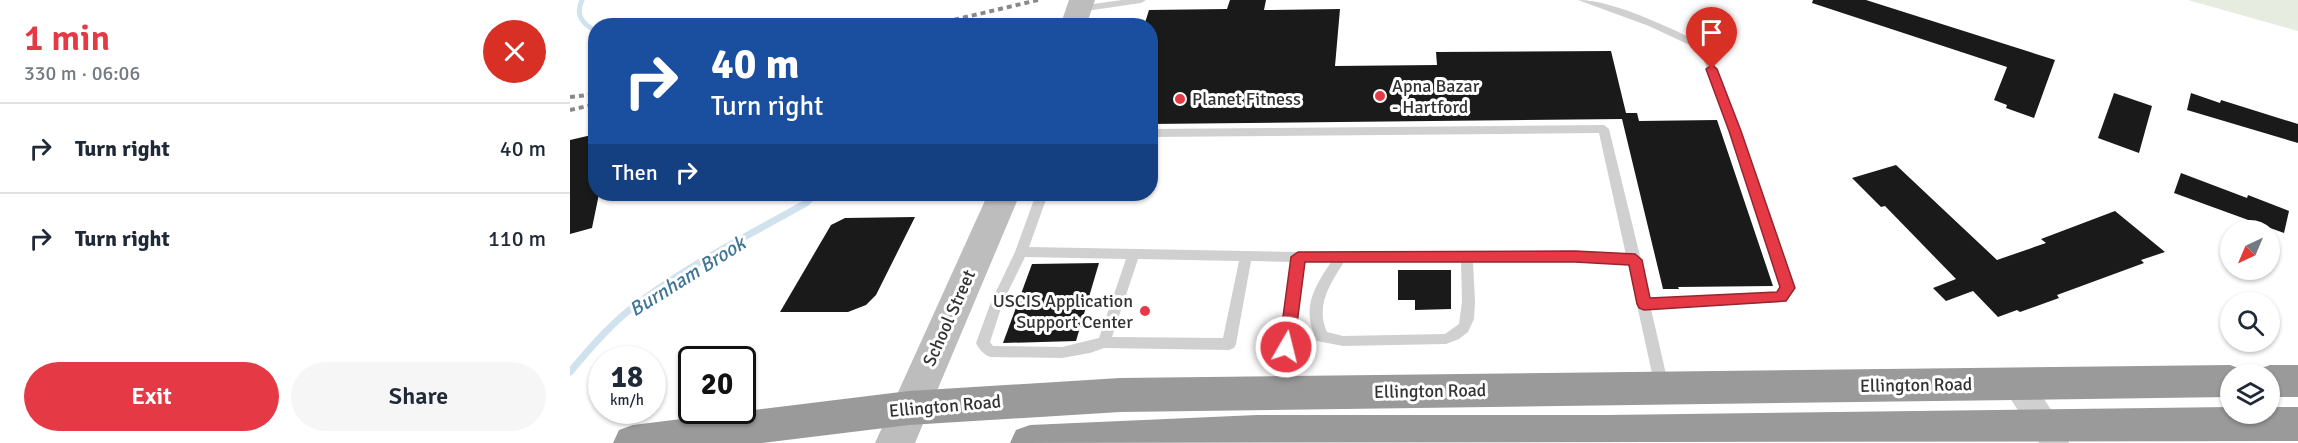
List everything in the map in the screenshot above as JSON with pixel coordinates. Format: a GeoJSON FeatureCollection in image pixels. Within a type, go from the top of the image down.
{"type":"FeatureCollection","features":[{"type":"Feature","properties":{"kind":"highway","name":"Ellington Road"},"geometry":{"type":"LineString","coordinates":[[633,443],[780,423],[902,426],[1108,396],[2220,381]]}},
{"type":"Feature","properties":{"kind":"highway"},"geometry":{"type":"LineString","coordinates":[[2280,381],[2298,381]]}},
{"type":"Feature","properties":{"kind":"highway"},"geometry":{"type":"LineString","coordinates":[[1662,388],[1672,432]]}},
{"type":"Feature","properties":{"kind":"highway"},"geometry":{"type":"LineString","coordinates":[[1030,443],[1171,440],[1257,433],[1672,432],[2050,435],[2298,424]]}},
{"type":"Feature","properties":{"kind":"main road","name":"School Street"},"geometry":{"type":"LineString","coordinates":[[902,426],[1001,201]]}},
{"type":"Feature","properties":{"kind":"street"},"geometry":{"type":"LineString","coordinates":[[2015,384],[2050,435]]}},
{"type":"Feature","properties":{"kind":"lane"},"geometry":{"type":"LineString","coordinates":[[1078,12],[1141,0]]}},
{"type":"Feature","properties":{"kind":"lane"},"geometry":{"type":"LineString","coordinates":[[1583,0],[1652,24],[1704,48],[1735,131],[1788,288],[1781,297],[1644,304]]}},
{"type":"Feature","properties":{"kind":"lane"},"geometry":{"type":"LineString","coordinates":[[1158,133],[1220,130],[1604,129],[1662,388]]}},
{"type":"Feature","properties":{"kind":"lane"},"geometry":{"type":"LineString","coordinates":[[1039,201],[1021,252],[997,302],[983,343],[990,351],[1054,353],[1086,350],[1104,342],[1229,344],[1246,256]]}},
{"type":"Feature","properties":{"kind":"lane"},"geometry":{"type":"LineString","coordinates":[[1021,252],[1298,257],[1575,257],[1635,260]]}},
{"type":"Feature","properties":{"kind":"lane"},"geometry":{"type":"LineString","coordinates":[[1104,342],[1134,253]]}},
{"type":"Feature","properties":{"kind":"lane"},"geometry":{"type":"LineString","coordinates":[[1280,392],[1298,257]]}},
{"type":"Feature","properties":{"kind":"lane"},"geometry":{"type":"LineString","coordinates":[[1341,257],[1323,285],[1314,311],[1316,325],[1322,337],[1343,341],[1446,339],[1458,334],[1466,323],[1468,314],[1467,257]]}},
{"type":"Feature","properties":{"kind":"shaded area"},"geometry":{"type":"Polygon","coordinates":[[[2188,0],[2298,0],[2298,31],[2188,0]]]}},
{"type":"Feature","properties":{"kind":"building"},"geometry":{"type":"Polygon","coordinates":[[[1230,0],[1266,0],[1264,10],[1340,9],[1335,66],[1437,65],[1436,52],[1611,51],[1626,113],[1637,113],[1639,121],[1717,120],[1773,286],[1663,289],[1622,119],[1158,124],[1158,18],[1146,18],[1149,10],[1227,9],[1230,0]]]}},
{"type":"Feature","properties":{"kind":"building"},"geometry":{"type":"Polygon","coordinates":[[[1813,0],[1866,0],[2055,60],[2034,118],[2006,108],[2007,105],[1994,100],[2007,67],[1812,3],[1813,0]]]}},
{"type":"Feature","properties":{"kind":"building"},"geometry":{"type":"Polygon","coordinates":[[[2114,93],[2152,106],[2139,153],[2098,138],[2114,93]]]}},
{"type":"Feature","properties":{"kind":"building"},"geometry":{"type":"Polygon","coordinates":[[[2191,93],[2298,124],[2298,143],[2187,110],[2191,93]]]}},
{"type":"Feature","properties":{"kind":"building"},"geometry":{"type":"Polygon","coordinates":[[[588,136],[588,201],[598,201],[592,228],[570,234],[570,140],[588,136]]]}},
{"type":"Feature","properties":{"kind":"building"},"geometry":{"type":"Polygon","coordinates":[[[1896,165],[1997,260],[2046,243],[2041,239],[2115,211],[2165,252],[2141,260],[2144,263],[2057,295],[2059,298],[1998,317],[1973,291],[1946,301],[1933,288],[1956,279],[1885,206],[1881,207],[1852,178],[1896,165]]]}},
{"type":"Feature","properties":{"kind":"building"},"geometry":{"type":"Polygon","coordinates":[[[2181,173],[2247,198],[2248,195],[2289,211],[2284,233],[2280,232],[2280,220],[2248,220],[2174,193],[2181,173]]]}},
{"type":"Feature","properties":{"kind":"building"},"geometry":{"type":"Polygon","coordinates":[[[915,217],[876,295],[866,305],[848,312],[780,312],[831,225],[845,218],[915,217]]]}},
{"type":"Feature","properties":{"kind":"building"},"geometry":{"type":"Polygon","coordinates":[[[1099,263],[1076,341],[1003,343],[1032,264],[1099,263]]]}},
{"type":"Feature","properties":{"kind":"building"},"geometry":{"type":"Polygon","coordinates":[[[1398,270],[1451,270],[1451,309],[1415,310],[1415,300],[1398,300],[1398,270]]]}},
{"type":"Feature","properties":{"kind":"waterway","name":"Burnham Brook"},"geometry":{"type":"LineString","coordinates":[[582,0],[580,15],[588,26]]}},
{"type":"Feature","properties":{"kind":"waterway","name":"Burnham Brook"},"geometry":{"type":"LineString","coordinates":[[570,372],[612,325],[660,287],[701,261],[808,201]]}},
{"type":"Feature","properties":{"kind":"railway"},"geometry":{"type":"LineString","coordinates":[[962,18],[1038,0]]}},
{"type":"Feature","properties":{"kind":"railway"},"geometry":{"type":"LineString","coordinates":[[570,97],[588,95]]}},
{"type":"Feature","properties":{"kind":"railway"},"geometry":{"type":"LineString","coordinates":[[570,110],[588,106]]}},
{"type":"Feature","properties":{"kind":"place","name":"Apna Bazar - Hartford"},"geometry":{"type":"Point","coordinates":[1380,96]}},
{"type":"Feature","properties":{"kind":"place","name":"Planet Fitness"},"geometry":{"type":"Point","coordinates":[1180,99]}},
{"type":"Feature","properties":{"kind":"place","name":"USCIS Application Support Center"},"geometry":{"type":"Point","coordinates":[1145,311]}},
{"type":"Feature","properties":{"kind":"route"},"geometry":{"type":"LineString","coordinates":[[1286,347],[1298,257],[1575,257],[1635,260],[1644,304],[1781,297],[1788,288],[1712,69]]}}]}
